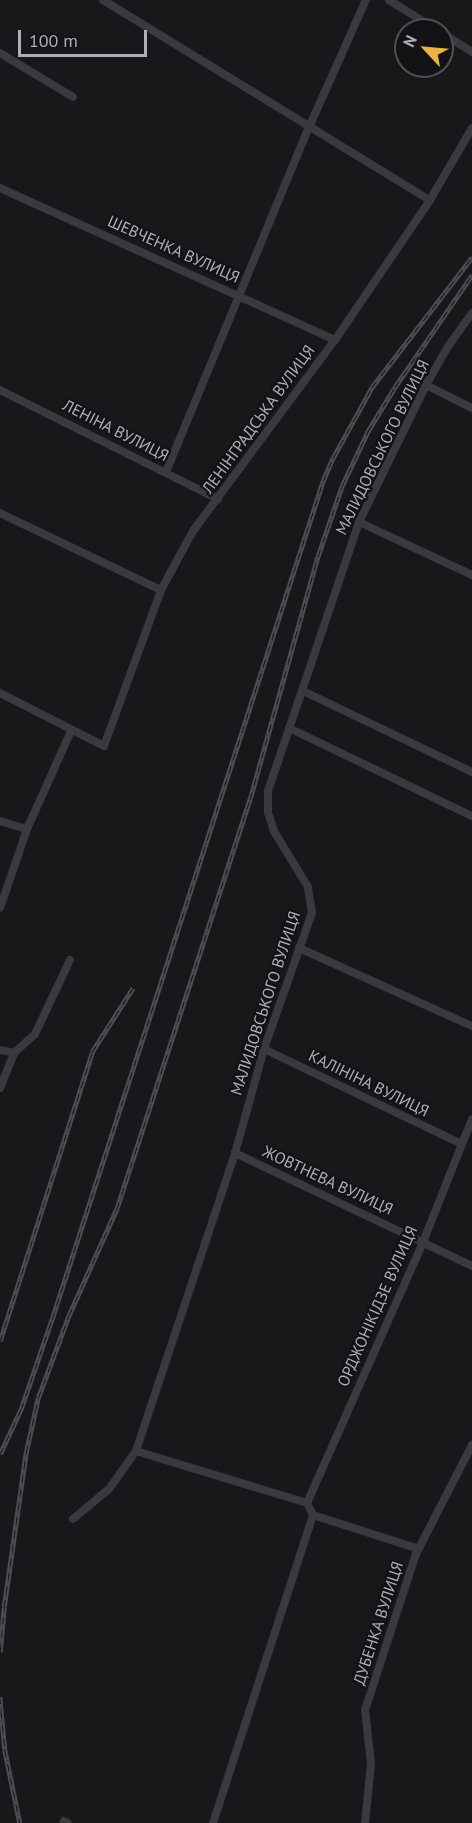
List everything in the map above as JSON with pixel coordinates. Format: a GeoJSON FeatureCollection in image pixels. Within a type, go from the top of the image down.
{"type":"FeatureCollection","features":[{"type":"Feature","properties":{"kind":"street"},"geometry":{"type":"LineString","coordinates":[[166,472],[310,125],[366,0]]}},
{"type":"Feature","properties":{"kind":"street"},"geometry":{"type":"LineString","coordinates":[[389,0],[418,18]]}},
{"type":"Feature","properties":{"kind":"street"},"geometry":{"type":"LineString","coordinates":[[109,2],[430,200]]}},
{"type":"Feature","properties":{"kind":"street"},"geometry":{"type":"LineString","coordinates":[[454,41],[472,52]]}},
{"type":"Feature","properties":{"kind":"street"},"geometry":{"type":"LineString","coordinates":[[0,53],[73,97]]}},
{"type":"Feature","properties":{"kind":"street","name":"ЛЕНІНГРАДСЬКА ВУЛИЦЯ"},"geometry":{"type":"LineString","coordinates":[[71,731],[104,746],[161,590],[193,531],[335,340],[430,200],[472,128]]}},
{"type":"Feature","properties":{"kind":"street","name":"ШЕВЧЕНКА ВУЛИЦЯ"},"geometry":{"type":"LineString","coordinates":[[0,188],[335,340]]}},
{"type":"Feature","properties":{"kind":"street","name":"МАЛИДОВСЬКОГО ВУЛИЦЯ"},"geometry":{"type":"LineString","coordinates":[[73,1519],[109,1489],[136,1451],[235,1153],[264,1049],[312,913],[308,887],[274,831],[268,812],[268,791],[359,522],[426,384],[447,348],[472,313]]}},
{"type":"Feature","properties":{"kind":"street"},"geometry":{"type":"LineString","coordinates":[[426,384],[472,408]]}},
{"type":"Feature","properties":{"kind":"street","name":"ЛЕНІНА ВУЛИЦЯ"},"geometry":{"type":"LineString","coordinates":[[0,390],[218,499]]}},
{"type":"Feature","properties":{"kind":"street"},"geometry":{"type":"LineString","coordinates":[[0,513],[161,590]]}},
{"type":"Feature","properties":{"kind":"street"},"geometry":{"type":"LineString","coordinates":[[359,522],[472,575]]}},
{"type":"Feature","properties":{"kind":"street"},"geometry":{"type":"LineString","coordinates":[[303,690],[472,772]]}},
{"type":"Feature","properties":{"kind":"street"},"geometry":{"type":"LineString","coordinates":[[0,693],[71,731],[27,830],[0,908]]}},
{"type":"Feature","properties":{"kind":"street"},"geometry":{"type":"LineString","coordinates":[[289,728],[472,816]]}},
{"type":"Feature","properties":{"kind":"street"},"geometry":{"type":"LineString","coordinates":[[0,820],[27,830]]}},
{"type":"Feature","properties":{"kind":"street"},"geometry":{"type":"LineString","coordinates":[[299,948],[472,1026]]}},
{"type":"Feature","properties":{"kind":"street"},"geometry":{"type":"LineString","coordinates":[[0,1088],[14,1053],[35,1034],[70,960]]}},
{"type":"Feature","properties":{"kind":"street","name":"КАЛІНІНА ВУЛИЦЯ"},"geometry":{"type":"LineString","coordinates":[[264,1049],[461,1144]]}},
{"type":"Feature","properties":{"kind":"street"},"geometry":{"type":"LineString","coordinates":[[0,1050],[14,1053]]}},
{"type":"Feature","properties":{"kind":"street","name":"ОРДЖОНІКІДЗЕ ВУЛИЦЯ"},"geometry":{"type":"LineString","coordinates":[[307,1503],[423,1242],[472,1119]]}},
{"type":"Feature","properties":{"kind":"street","name":"ЖОВТНЕВА ВУЛИЦЯ"},"geometry":{"type":"LineString","coordinates":[[235,1153],[472,1266]]}},
{"type":"Feature","properties":{"kind":"street","name":"ДУБЕНКА ВУЛИЦЯ"},"geometry":{"type":"LineString","coordinates":[[365,1823],[371,1764],[365,1710],[419,1549],[472,1444]]}},
{"type":"Feature","properties":{"kind":"street"},"geometry":{"type":"LineString","coordinates":[[136,1451],[307,1503],[313,1515],[213,1823]]}},
{"type":"Feature","properties":{"kind":"street"},"geometry":{"type":"LineString","coordinates":[[313,1515],[419,1549]]}},
{"type":"Feature","properties":{"kind":"railway"},"geometry":{"type":"LineString","coordinates":[[0,1454],[21,1409],[52,1319],[323,481],[372,387],[472,257]]}},
{"type":"Feature","properties":{"kind":"railway"},"geometry":{"type":"LineString","coordinates":[[0,1652],[4,1607],[26,1453],[38,1398],[69,1315],[117,1208],[250,799],[318,556],[342,486],[368,431],[395,387],[472,275]]}},
{"type":"Feature","properties":{"kind":"railway"},"geometry":{"type":"LineString","coordinates":[[0,1341],[92,1052],[133,988]]}},
{"type":"Feature","properties":{"kind":"railway"},"geometry":{"type":"LineString","coordinates":[[0,1697],[5,1750],[20,1823]]}}]}
